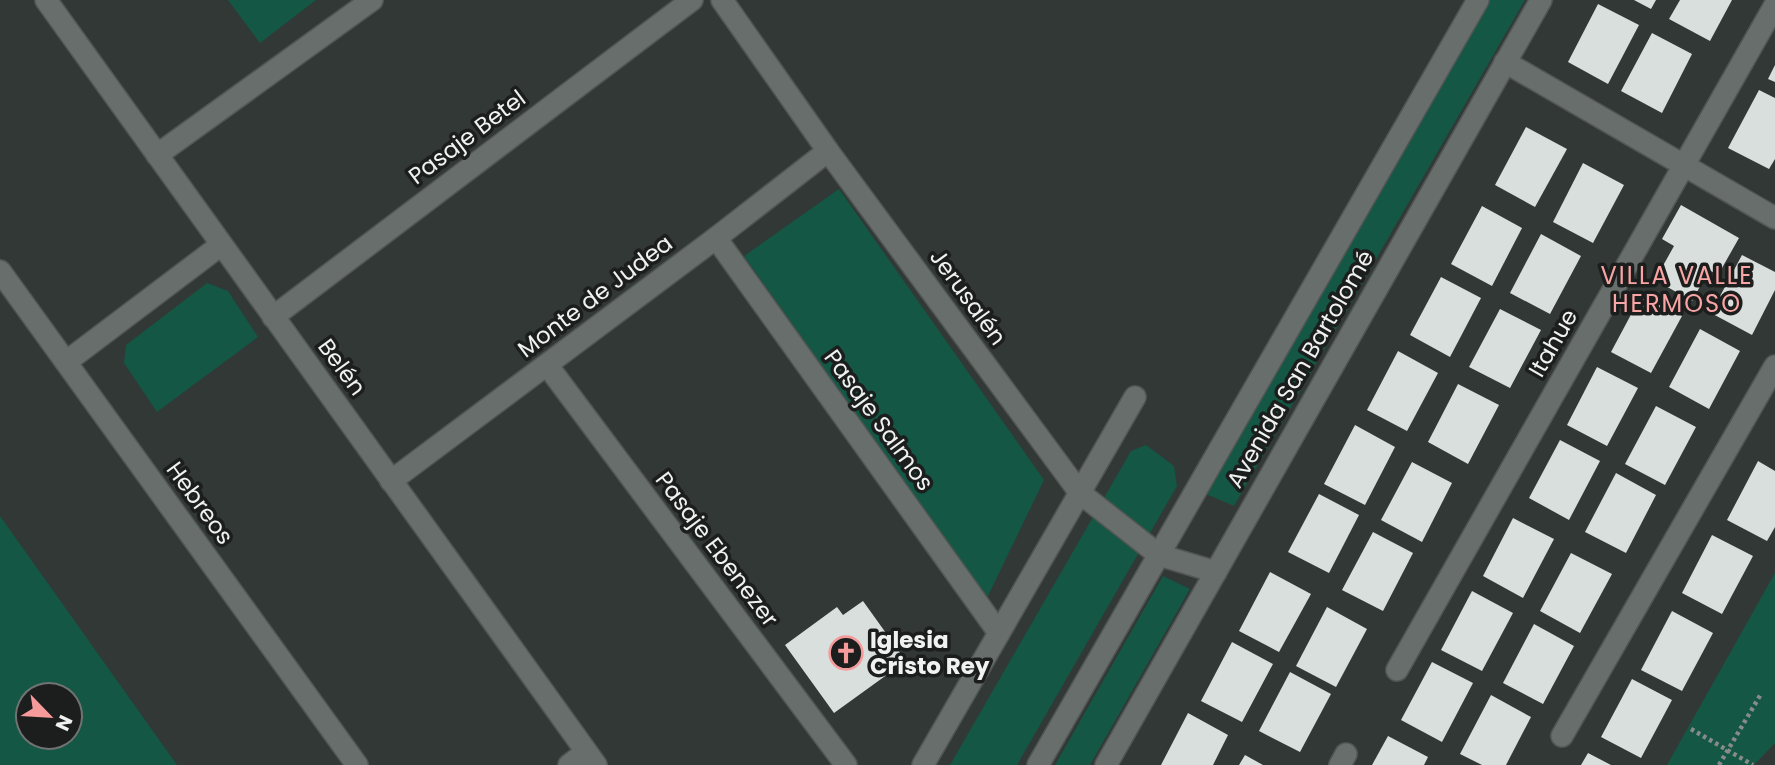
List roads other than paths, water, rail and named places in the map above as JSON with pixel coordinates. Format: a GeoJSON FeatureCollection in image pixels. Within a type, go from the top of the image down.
{"type":"FeatureCollection","features":[{"type":"Feature","properties":{"kind":"street"},"geometry":{"type":"LineString","coordinates":[[157,155],[372,0]]}},
{"type":"Feature","properties":{"kind":"street","name":"Pasaje Betel"},"geometry":{"type":"LineString","coordinates":[[273,317],[692,0]]}},
{"type":"Feature","properties":{"kind":"street","name":"Jerusalén"},"geometry":{"type":"LineString","coordinates":[[722,0],[828,151],[1080,493],[1159,555],[1216,572]]}},
{"type":"Feature","properties":{"kind":"street"},"geometry":{"type":"LineString","coordinates":[[1038,765],[1478,0]]}},
{"type":"Feature","properties":{"kind":"street","name":"Avenida San Bartolomé"},"geometry":{"type":"LineString","coordinates":[[1106,765],[1541,0]]}},
{"type":"Feature","properties":{"kind":"street","name":"Belén"},"geometry":{"type":"LineString","coordinates":[[51,2],[221,245],[591,759]]}},
{"type":"Feature","properties":{"kind":"street","name":"Itahue"},"geometry":{"type":"LineString","coordinates":[[1397,670],[1775,5]]}},
{"type":"Feature","properties":{"kind":"street"},"geometry":{"type":"LineString","coordinates":[[1505,62],[1775,218]]}},
{"type":"Feature","properties":{"kind":"street","name":"Monte de Judea"},"geometry":{"type":"LineString","coordinates":[[391,481],[828,151]]}},
{"type":"Feature","properties":{"kind":"street","name":"Pasaje Salmos"},"geometry":{"type":"LineString","coordinates":[[716,238],[999,633]]}},
{"type":"Feature","properties":{"kind":"street"},"geometry":{"type":"LineString","coordinates":[[66,362],[221,245]]}},
{"type":"Feature","properties":{"kind":"street","name":"Hebreos"},"geometry":{"type":"LineString","coordinates":[[0,271],[357,765]]}},
{"type":"Feature","properties":{"kind":"street","name":"Pasaje Ebenezer"},"geometry":{"type":"LineString","coordinates":[[547,365],[846,765]]}},
{"type":"Feature","properties":{"kind":"street"},"geometry":{"type":"LineString","coordinates":[[1562,736],[1775,366]]}},
{"type":"Feature","properties":{"kind":"street"},"geometry":{"type":"LineString","coordinates":[[923,765],[1135,397]]}},
{"type":"Feature","properties":{"kind":"street"},"geometry":{"type":"LineString","coordinates":[[569,765],[591,759]]}},
{"type":"Feature","properties":{"kind":"place","name":"Iglesia Cristo Rey"},"geometry":{"type":"Point","coordinates":[846,653]}},
{"type":"Feature","properties":{"kind":"district","name":"VILLA VALLE HERMOSO"},"geometry":{"type":"Point","coordinates":[1677,290]}}]}
